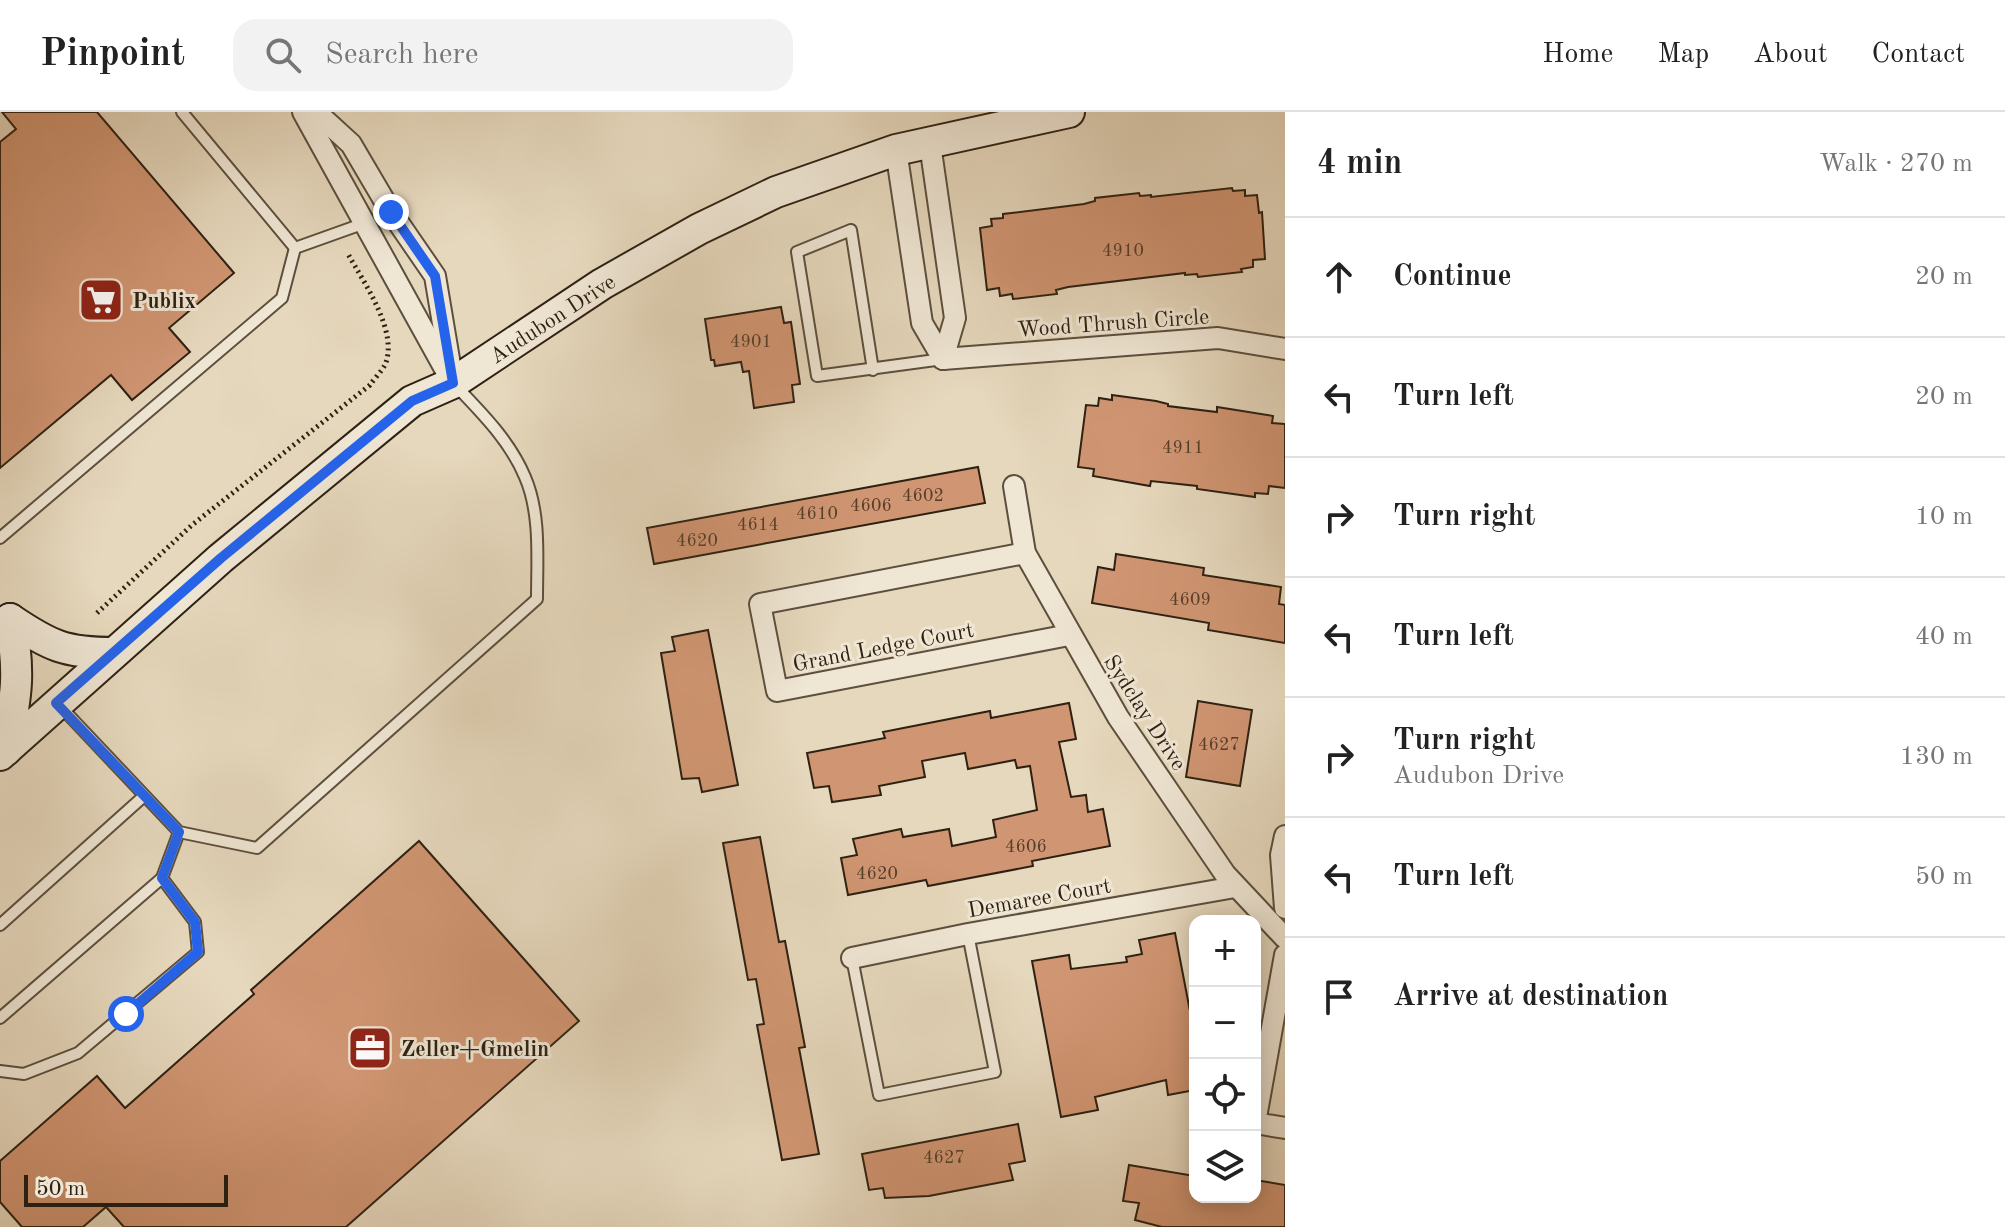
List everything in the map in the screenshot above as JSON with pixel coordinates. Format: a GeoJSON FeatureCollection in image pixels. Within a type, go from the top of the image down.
{"type":"FeatureCollection","features":[{"type":"Feature","properties":{"kind":"street"},"geometry":{"type":"LineString","coordinates":[[303,112],[453,383]]}},
{"type":"Feature","properties":{"kind":"street"},"geometry":{"type":"LineString","coordinates":[[316,112],[351,144],[391,212],[435,276],[453,383]]}},
{"type":"Feature","properties":{"kind":"street","name":"Audubon Drive"},"geometry":{"type":"LineString","coordinates":[[3,752],[221,558],[412,401],[453,383],[602,284],[699,229],[776,192],[896,150],[1069,112]]}},
{"type":"Feature","properties":{"kind":"street"},"geometry":{"type":"LineString","coordinates":[[930,144],[955,318],[943,359]]}},
{"type":"Feature","properties":{"kind":"street"},"geometry":{"type":"LineString","coordinates":[[896,150],[922,323],[943,359]]}},
{"type":"Feature","properties":{"kind":"street","name":"Wood Thrush Circle"},"geometry":{"type":"LineString","coordinates":[[943,359],[1218,338],[1285,349]]}},
{"type":"Feature","properties":{"kind":"street","name":"Sydclay Drive"},"geometry":{"type":"LineString","coordinates":[[1014,486],[1025,553],[1118,717],[1235,887],[1285,938]]}},
{"type":"Feature","properties":{"kind":"street","name":"Grand Ledge Court"},"geometry":{"type":"LineString","coordinates":[[1025,553],[760,604],[777,691],[1069,635]]}},
{"type":"Feature","properties":{"kind":"street"},"geometry":{"type":"LineString","coordinates":[[5,614],[43,641],[79,653],[114,653]]}},
{"type":"Feature","properties":{"kind":"street"},"geometry":{"type":"LineString","coordinates":[[3,752],[17,689],[17,654],[5,614]]}},
{"type":"Feature","properties":{"kind":"street"},"geometry":{"type":"LineString","coordinates":[[1285,836],[1281,855],[1285,908]]}},
{"type":"Feature","properties":{"kind":"street","name":"Demaree Court"},"geometry":{"type":"LineString","coordinates":[[852,958],[968,934],[1235,887]]}},
{"type":"Feature","properties":{"kind":"street"},"geometry":{"type":"LineString","coordinates":[[1285,955],[1255,1123],[1285,1128]]}},
{"type":"Feature","properties":{"kind":"lane"},"geometry":{"type":"LineString","coordinates":[[182,112],[295,248]]}},
{"type":"Feature","properties":{"kind":"lane"},"geometry":{"type":"LineString","coordinates":[[295,248],[365,223]]}},
{"type":"Feature","properties":{"kind":"lane"},"geometry":{"type":"LineString","coordinates":[[873,370],[851,230],[797,252],[817,376],[873,370],[943,359]]}},
{"type":"Feature","properties":{"kind":"lane"},"geometry":{"type":"LineString","coordinates":[[0,538],[282,298],[295,248]]}},
{"type":"Feature","properties":{"kind":"lane"},"geometry":{"type":"LineString","coordinates":[[56,703],[179,832],[257,848],[537,599],[537,528],[526,477],[497,429],[453,383]]}},
{"type":"Feature","properties":{"kind":"lane"},"geometry":{"type":"LineString","coordinates":[[0,925],[144,796]]}},
{"type":"Feature","properties":{"kind":"lane"},"geometry":{"type":"LineString","coordinates":[[0,1018],[162,878],[179,832]]}},
{"type":"Feature","properties":{"kind":"lane"},"geometry":{"type":"LineString","coordinates":[[0,1071],[24,1074],[78,1053],[198,952],[195,922],[162,878]]}},
{"type":"Feature","properties":{"kind":"lane"},"geometry":{"type":"LineString","coordinates":[[852,958],[879,1095],[995,1072],[968,934]]}},
{"type":"Feature","properties":{"kind":"path"},"geometry":{"type":"LineString","coordinates":[[97,613],[192,525],[370,385],[385,364],[389,340],[379,311],[348,254]]}},
{"type":"Feature","properties":{"kind":"building","name":"Publix"},"geometry":{"type":"Polygon","coordinates":[[[2,112],[97,112],[234,273],[169,328],[190,352],[132,400],[111,375],[0,468],[0,142],[16,129],[2,112]]]}},
{"type":"Feature","properties":{"kind":"building"},"geometry":{"type":"Polygon","coordinates":[[[1232,188],[1233,191],[1245,190],[1245,196],[1257,195],[1259,213],[1262,212],[1265,259],[1253,260],[1253,267],[1241,269],[1242,272],[1198,277],[1197,274],[1185,273],[1068,287],[1056,290],[1057,294],[1013,299],[1012,294],[1000,296],[999,288],[987,290],[980,228],[992,226],[991,219],[1003,218],[1003,214],[1084,204],[1095,201],[1095,198],[1139,193],[1140,196],[1151,197],[1232,188]]]}},
{"type":"Feature","properties":{"kind":"building"},"geometry":{"type":"Polygon","coordinates":[[[781,307],[784,323],[791,322],[800,384],[792,385],[794,402],[754,408],[749,371],[743,372],[741,362],[715,366],[714,360],[711,360],[705,319],[781,307]]]}},
{"type":"Feature","properties":{"kind":"building"},"geometry":{"type":"Polygon","coordinates":[[[1112,395],[1156,401],[1168,406],[1217,412],[1217,407],[1273,416],[1272,423],[1285,424],[1285,488],[1269,486],[1268,494],[1255,493],[1255,497],[1197,489],[1197,486],[1151,481],[1150,486],[1093,476],[1094,469],[1078,467],[1086,405],[1098,406],[1099,398],[1112,400],[1112,395]]]}},
{"type":"Feature","properties":{"kind":"building"},"geometry":{"type":"Polygon","coordinates":[[[978,467],[985,503],[654,564],[647,528],[978,467]]]}},
{"type":"Feature","properties":{"kind":"building"},"geometry":{"type":"Polygon","coordinates":[[[1116,554],[1204,568],[1203,575],[1281,587],[1279,604],[1285,605],[1285,643],[1208,630],[1209,623],[1092,603],[1098,567],[1114,570],[1116,554]]]}},
{"type":"Feature","properties":{"kind":"building"},"geometry":{"type":"Polygon","coordinates":[[[708,630],[738,785],[702,792],[699,778],[682,779],[661,653],[675,651],[672,637],[708,630]]]}},
{"type":"Feature","properties":{"kind":"building"},"geometry":{"type":"Polygon","coordinates":[[[1198,701],[1252,710],[1240,786],[1186,777],[1198,701]]]}},
{"type":"Feature","properties":{"kind":"building"},"geometry":{"type":"Polygon","coordinates":[[[1069,703],[1076,739],[1059,742],[1071,797],[1086,795],[1088,812],[1103,809],[1110,846],[1032,861],[1033,866],[928,886],[926,880],[848,895],[841,858],[857,855],[853,839],[901,829],[903,837],[949,829],[952,846],[996,837],[993,820],[1037,810],[1030,766],[1017,768],[1015,760],[968,769],[965,753],[922,761],[925,777],[879,786],[881,795],[832,802],[829,786],[814,788],[807,753],[885,738],[883,732],[990,711],[991,718],[1069,703]]]}},
{"type":"Feature","properties":{"kind":"building"},"geometry":{"type":"Polygon","coordinates":[[[760,837],[779,942],[785,941],[805,1047],[799,1048],[819,1154],[782,1160],[757,1025],[764,1024],[756,979],[748,980],[723,843],[760,837]]]}},
{"type":"Feature","properties":{"kind":"building","name":"Zeller+Gmelin"},"geometry":{"type":"Polygon","coordinates":[[[419,841],[579,1021],[346,1227],[124,1227],[106,1207],[83,1227],[22,1227],[0,1202],[0,1161],[97,1076],[125,1108],[254,994],[251,990],[419,841]]]}},
{"type":"Feature","properties":{"kind":"building"},"geometry":{"type":"Polygon","coordinates":[[[1175,933],[1189,1006],[1189,1091],[1168,1095],[1166,1080],[1095,1097],[1098,1110],[1061,1117],[1032,961],[1069,955],[1071,969],[1127,962],[1126,957],[1142,954],[1139,940],[1175,933]]]}},
{"type":"Feature","properties":{"kind":"building"},"geometry":{"type":"Polygon","coordinates":[[[1018,1124],[1025,1161],[1009,1164],[1013,1180],[929,1196],[885,1198],[883,1188],[869,1190],[862,1154],[1018,1124]]]}},
{"type":"Feature","properties":{"kind":"building"},"geometry":{"type":"Polygon","coordinates":[[[1129,1165],[1189,1175],[1189,1203],[1261,1203],[1261,1181],[1285,1185],[1285,1227],[1162,1227],[1135,1220],[1139,1203],[1123,1201],[1129,1165]]]}},
{"type":"Feature","properties":{"kind":"place","name":"Publix"},"geometry":{"type":"Point","coordinates":[101,300]}},
{"type":"Feature","properties":{"kind":"place","name":"Zeller+Gmelin"},"geometry":{"type":"Point","coordinates":[370,1048]}},
{"type":"Feature","properties":{"kind":"route"},"geometry":{"type":"LineString","coordinates":[[126,1014],[198,952],[195,922],[162,878],[179,832],[56,703],[221,558],[412,401],[453,383],[435,276],[391,212]]}}]}
